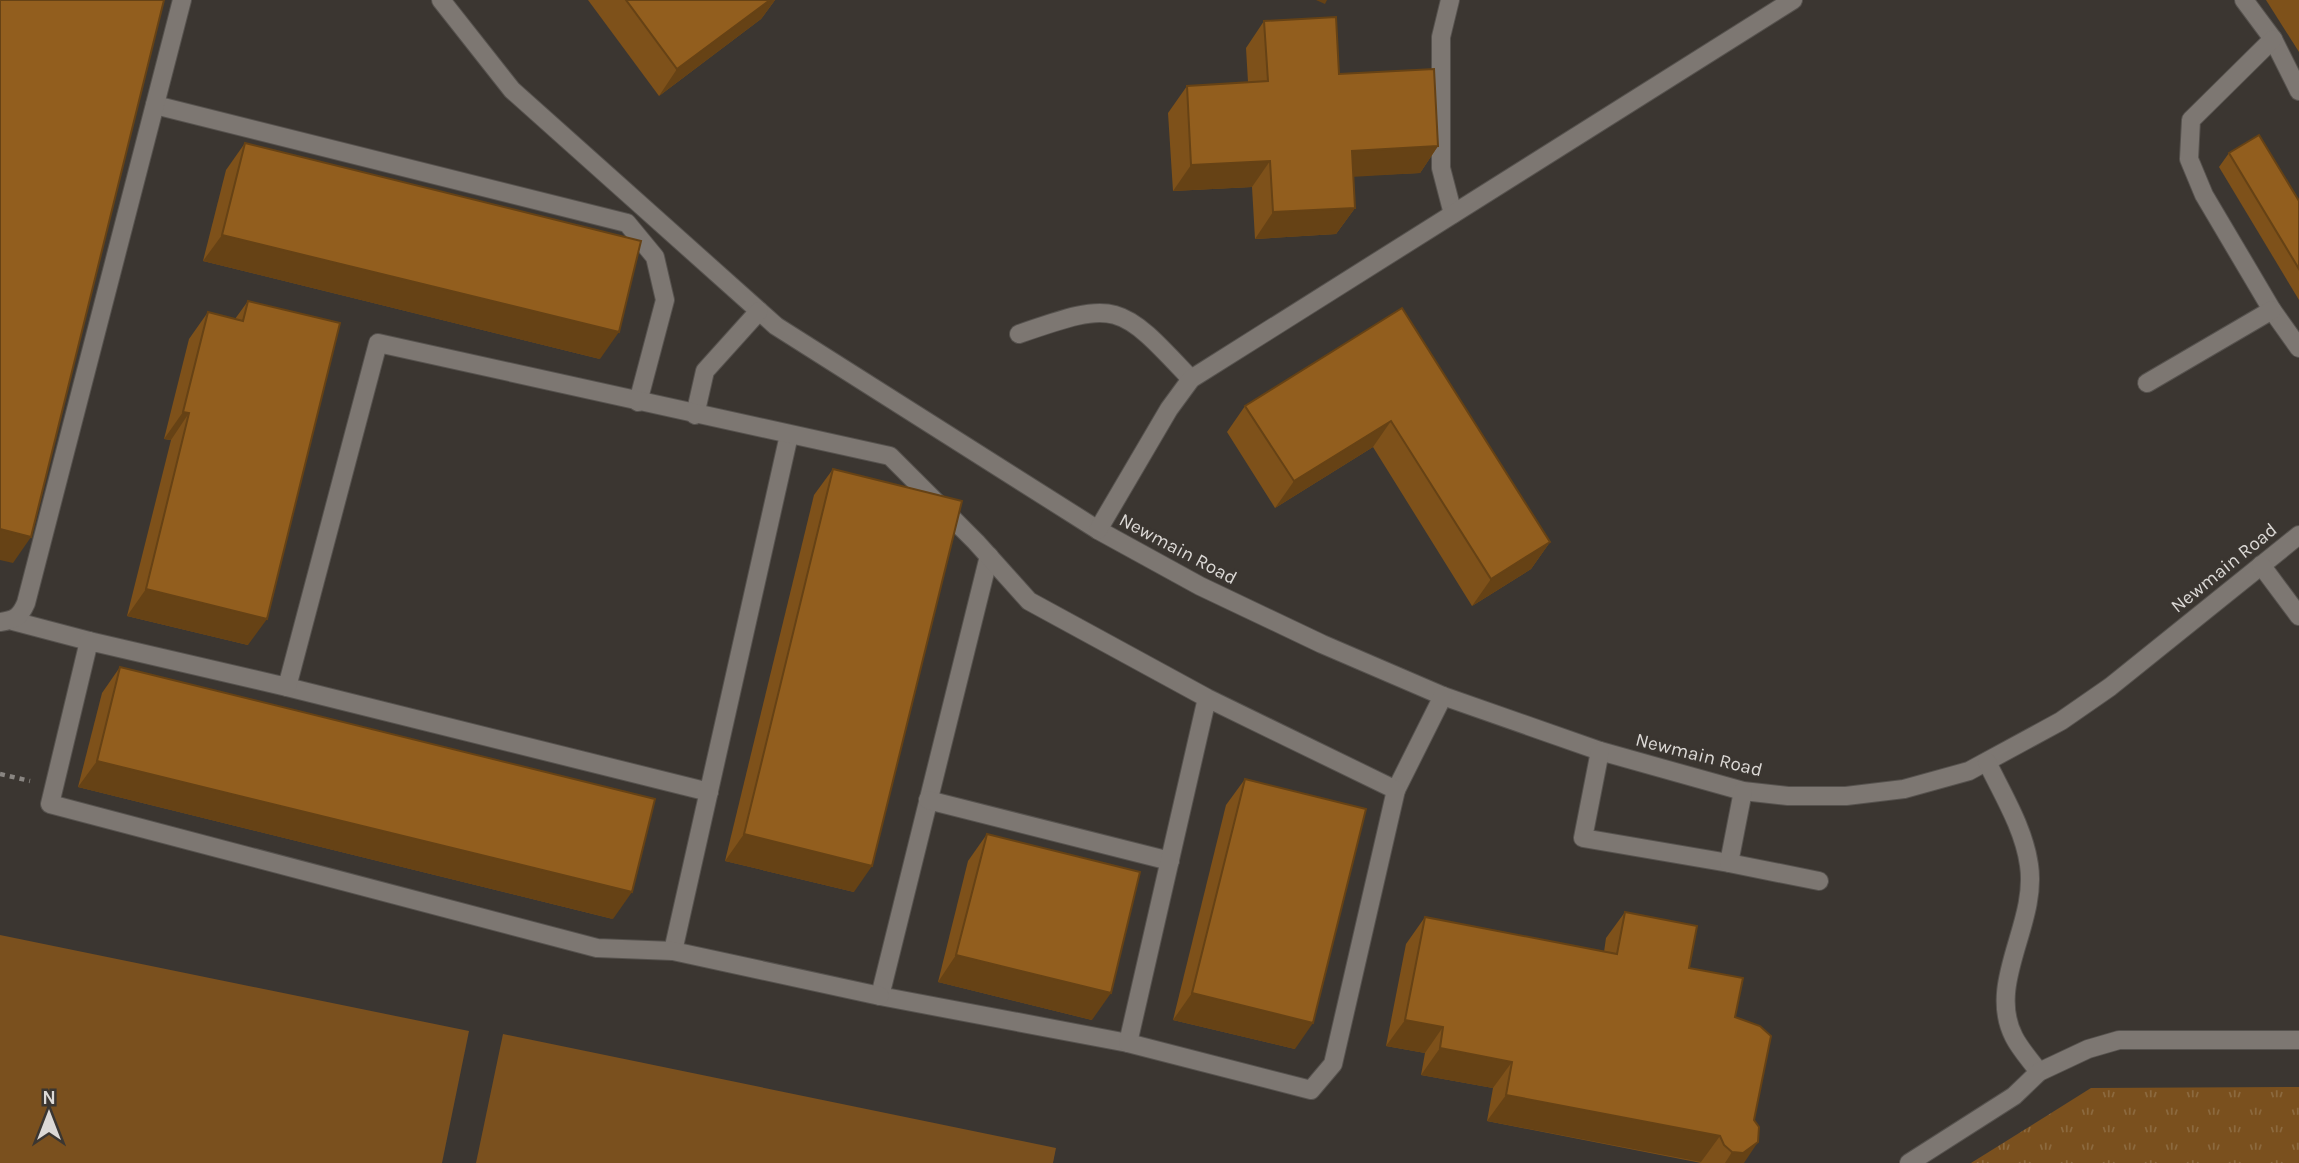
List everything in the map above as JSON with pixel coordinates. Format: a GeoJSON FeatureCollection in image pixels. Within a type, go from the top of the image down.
{"type":"FeatureCollection","features":[{"type":"Feature","properties":{"kind":"lane"},"geometry":{"type":"LineString","coordinates":[[6,621],[26,603],[182,0]]}},
{"type":"Feature","properties":{"kind":"lane","name":"Newmain Road"},"geometry":{"type":"LineString","coordinates":[[441,0],[512,90],[776,326],[1098,530],[1285,627],[1443,696],[1600,751],[1743,791],[1788,796],[1846,796],[1904,789],[1969,771],[2061,721],[2110,687],[2299,534]]}},
{"type":"Feature","properties":{"kind":"lane"},"geometry":{"type":"LineString","coordinates":[[1450,0],[1441,37],[1441,168],[1453,214]]}},
{"type":"Feature","properties":{"kind":"lane"},"geometry":{"type":"LineString","coordinates":[[1098,530],[1169,409],[1191,379],[1793,0]]}},
{"type":"Feature","properties":{"kind":"lane"},"geometry":{"type":"LineString","coordinates":[[2244,0],[2273,38],[2299,91]]}},
{"type":"Feature","properties":{"kind":"lane"},"geometry":{"type":"LineString","coordinates":[[2273,38],[2191,120],[2189,159],[2204,195],[2272,310],[2299,348]]}},
{"type":"Feature","properties":{"kind":"lane"},"geometry":{"type":"LineString","coordinates":[[155,105],[627,223],[655,257],[665,300],[638,402]]}},
{"type":"Feature","properties":{"kind":"lane"},"geometry":{"type":"LineString","coordinates":[[2147,383],[2272,310]]}},
{"type":"Feature","properties":{"kind":"lane"},"geometry":{"type":"LineString","coordinates":[[695,415],[705,371],[758,311]]}},
{"type":"Feature","properties":{"kind":"lane"},"geometry":{"type":"LineString","coordinates":[[1019,334],[1079,313],[1109,312],[1130,320],[1191,379]]}},
{"type":"Feature","properties":{"kind":"lane"},"geometry":{"type":"LineString","coordinates":[[287,687],[378,342],[695,415],[890,456],[989,556],[1029,601],[1207,698],[1396,790]]}},
{"type":"Feature","properties":{"kind":"lane"},"geometry":{"type":"LineString","coordinates":[[673,951],[789,435]]}},
{"type":"Feature","properties":{"kind":"lane"},"geometry":{"type":"LineString","coordinates":[[880,996],[989,556]]}},
{"type":"Feature","properties":{"kind":"lane"},"geometry":{"type":"LineString","coordinates":[[2261,565],[2299,616]]}},
{"type":"Feature","properties":{"kind":"lane"},"geometry":{"type":"LineString","coordinates":[[6,621],[287,687],[709,792]]}},
{"type":"Feature","properties":{"kind":"lane"},"geometry":{"type":"LineString","coordinates":[[89,640],[50,804],[597,947],[673,951],[880,996],[1128,1043],[1311,1090],[1333,1064],[1396,790],[1443,696]]}},
{"type":"Feature","properties":{"kind":"lane"},"geometry":{"type":"LineString","coordinates":[[1128,1043],[1207,698]]}},
{"type":"Feature","properties":{"kind":"lane"},"geometry":{"type":"LineString","coordinates":[[1600,751],[1584,838],[1819,881]]}},
{"type":"Feature","properties":{"kind":"lane"},"geometry":{"type":"LineString","coordinates":[[1987,762],[2022,834],[2029,866],[2030,899],[2006,981],[2005,1013],[2014,1038],[2039,1072]]}},
{"type":"Feature","properties":{"kind":"lane"},"geometry":{"type":"LineString","coordinates":[[1729,863],[1743,791]]}},
{"type":"Feature","properties":{"kind":"lane"},"geometry":{"type":"LineString","coordinates":[[928,800],[1170,861]]}},
{"type":"Feature","properties":{"kind":"lane"},"geometry":{"type":"LineString","coordinates":[[1909,1163],[2014,1096],[2039,1072],[2088,1049],[2119,1040],[2299,1040]]}},
{"type":"Feature","properties":{"kind":"green space"},"geometry":{"type":"Polygon","coordinates":[[[0,935],[469,1031],[442,1163],[0,1163],[0,935]]]}},
{"type":"Feature","properties":{"kind":"green space"},"geometry":{"type":"Polygon","coordinates":[[[503,1034],[1056,1148],[1053,1163],[476,1163],[503,1034]]]}},
{"type":"Feature","properties":{"kind":"green space"},"geometry":{"type":"Polygon","coordinates":[[[2299,1087],[2299,1163],[1971,1163],[2091,1088],[2299,1087]]]}},
{"type":"Feature","properties":{"kind":"building"},"geometry":{"type":"Polygon","coordinates":[[[0,0],[164,0],[31,537],[0,529],[0,0]]]}},
{"type":"Feature","properties":{"kind":"building"},"geometry":{"type":"Polygon","coordinates":[[[626,0],[770,0],[677,69],[626,0]]]}},
{"type":"Feature","properties":{"kind":"building"},"geometry":{"type":"Polygon","coordinates":[[[1336,17],[1339,74],[1434,69],[1438,146],[1352,151],[1355,208],[1273,212],[1270,161],[1191,165],[1187,86],[1268,81],[1264,21],[1336,17]]]}},
{"type":"Feature","properties":{"kind":"building"},"geometry":{"type":"Polygon","coordinates":[[[2259,135],[2299,201],[2299,269],[2229,153],[2259,135]]]}},
{"type":"Feature","properties":{"kind":"building"},"geometry":{"type":"Polygon","coordinates":[[[245,143],[641,241],[619,332],[222,235],[245,143]]]}},
{"type":"Feature","properties":{"kind":"building"},"geometry":{"type":"Polygon","coordinates":[[[248,301],[340,323],[267,619],[146,589],[189,413],[183,412],[208,312],[243,321],[248,301]]]}},
{"type":"Feature","properties":{"kind":"building"},"geometry":{"type":"Polygon","coordinates":[[[1402,308],[1550,542],[1491,579],[1391,421],[1294,481],[1245,406],[1402,308]]]}},
{"type":"Feature","properties":{"kind":"building"},"geometry":{"type":"Polygon","coordinates":[[[833,469],[962,501],[872,866],[744,834],[833,469]]]}},
{"type":"Feature","properties":{"kind":"building"},"geometry":{"type":"Polygon","coordinates":[[[120,667],[655,799],[632,892],[97,761],[120,667]]]}},
{"type":"Feature","properties":{"kind":"building"},"geometry":{"type":"Polygon","coordinates":[[[1245,779],[1366,809],[1313,1023],[1192,993],[1245,779]]]}},
{"type":"Feature","properties":{"kind":"building"},"geometry":{"type":"Polygon","coordinates":[[[987,834],[1140,872],[1111,993],[956,955],[987,834]]]}},
{"type":"Feature","properties":{"kind":"building"},"geometry":{"type":"Polygon","coordinates":[[[1625,912],[1697,926],[1689,968],[1743,978],[1735,1017],[1760,1026],[1771,1036],[1754,1120],[1759,1127],[1758,1142],[1743,1153],[1732,1152],[1724,1145],[1720,1136],[1506,1095],[1512,1062],[1440,1048],[1443,1027],[1405,1020],[1425,917],[1617,954],[1625,912]]]}}]}
